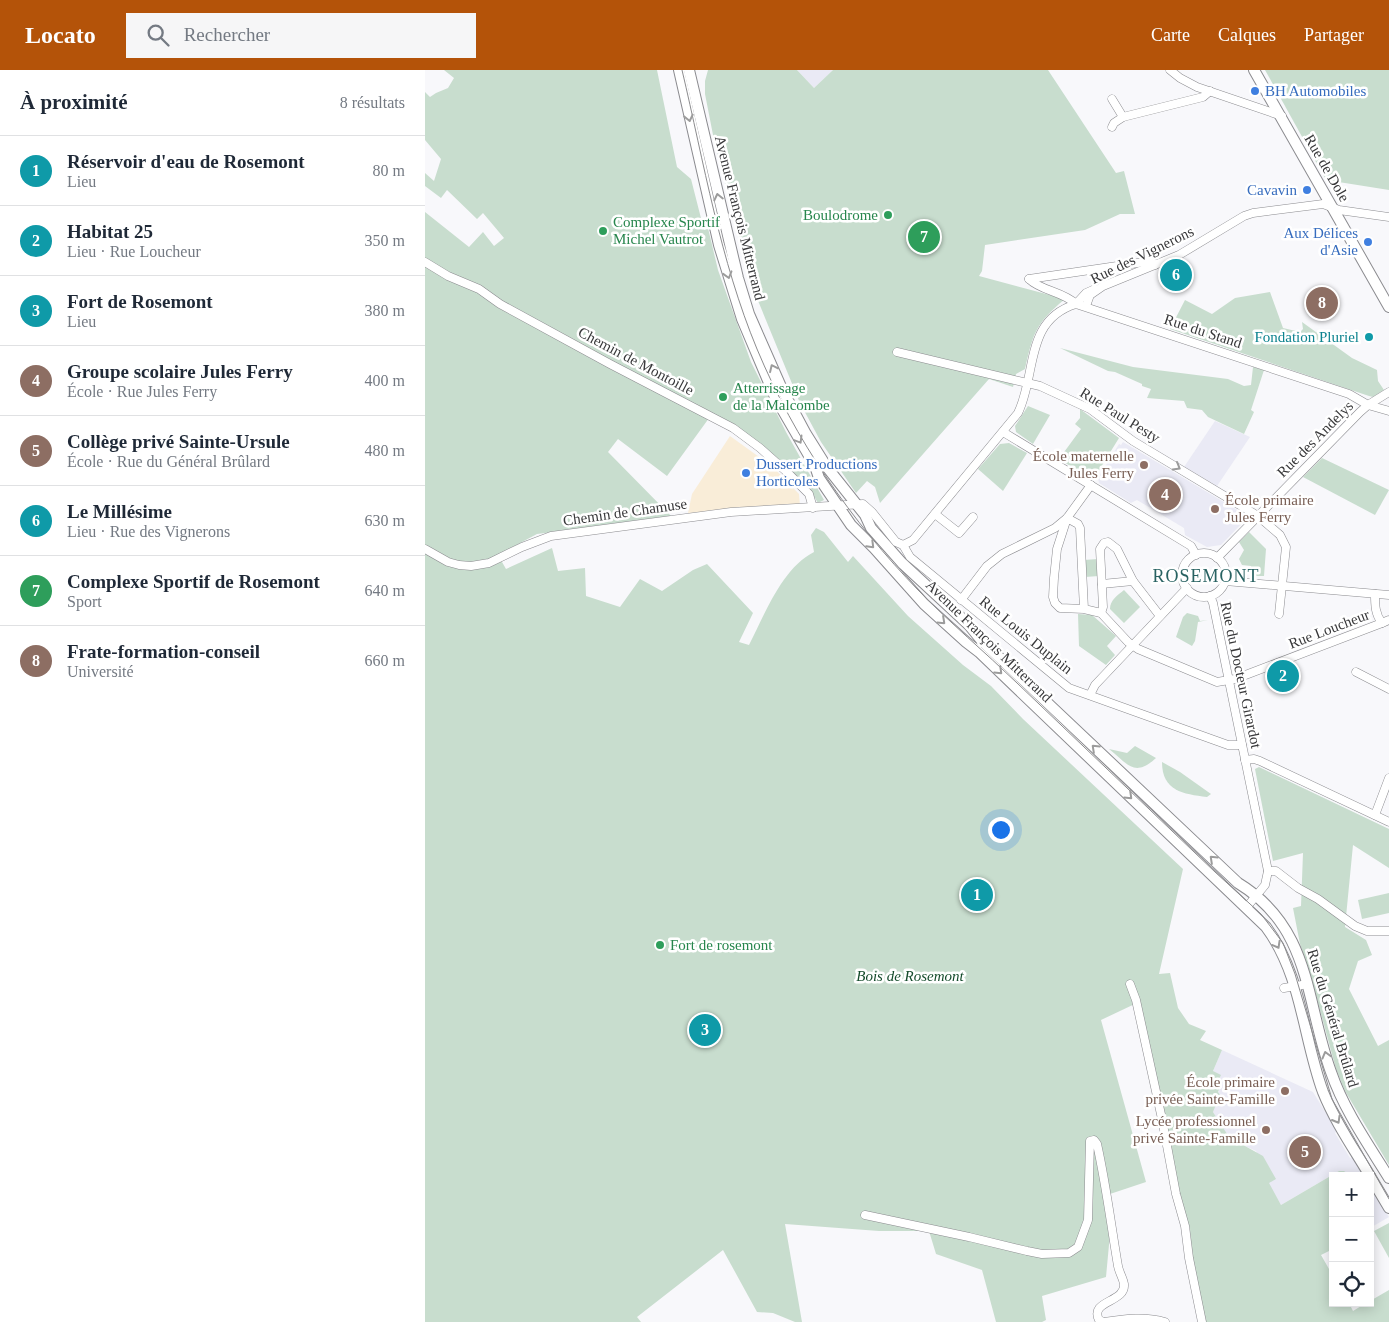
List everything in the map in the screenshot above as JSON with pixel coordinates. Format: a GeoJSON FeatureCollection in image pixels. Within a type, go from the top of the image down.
{"type":"FeatureCollection","features":[{"type":"Feature","properties":{"kind":"main road","name":"Avenue François Mitterrand"},"geometry":{"type":"LineString","coordinates":[[679,70],[719,245],[742,319],[775,397],[815,466],[819,478],[851,526],[874,548],[924,604],[979,652],[1246,908]]}},
{"type":"Feature","properties":{"kind":"main road","name":"Avenue François Mitterrand"},"geometry":{"type":"LineString","coordinates":[[689,70],[728,240],[749,314],[783,389],[806,434],[826,466],[865,515],[871,528],[915,576],[976,632],[981,641],[1239,883],[1257,896]]}},
{"type":"Feature","properties":{"kind":"main road","name":"Rue de Dole"},"geometry":{"type":"LineString","coordinates":[[1255,70],[1279,115],[1389,298]]}},
{"type":"Feature","properties":{"kind":"main road","name":"Rue de Dole"},"geometry":{"type":"LineString","coordinates":[[1258,70],[1293,129],[1389,307]]}},
{"type":"Feature","properties":{"kind":"main road","name":"Rue du Général Brûlard"},"geometry":{"type":"LineString","coordinates":[[1257,896],[1283,925],[1301,958],[1330,1071],[1339,1093],[1389,1178]]}},
{"type":"Feature","properties":{"kind":"main road","name":"Rue du Général Brûlard"},"geometry":{"type":"LineString","coordinates":[[1246,908],[1257,917],[1273,937],[1284,957],[1289,988],[1324,1093],[1368,1172]]}},
{"type":"Feature","properties":{"kind":"main road","name":"Rue du Général Brûlard"},"geometry":{"type":"LineString","coordinates":[[1374,1183],[1389,1208]]}},
{"type":"Feature","properties":{"kind":"street"},"geometry":{"type":"LineString","coordinates":[[1170,70],[1187,83],[1279,115],[1285,118],[1293,129]]}},
{"type":"Feature","properties":{"kind":"street"},"geometry":{"type":"LineString","coordinates":[[1113,127],[1114,123],[1123,117],[1203,97],[1210,91]]}},
{"type":"Feature","properties":{"kind":"street"},"geometry":{"type":"LineString","coordinates":[[1112,99],[1123,117]]}},
{"type":"Feature","properties":{"kind":"street","name":"Rue des Vignerons"},"geometry":{"type":"LineString","coordinates":[[1155,265],[1151,261],[1029,279],[1066,296],[1076,304],[1086,306],[1090,296],[1103,286],[1155,265],[1184,252],[1244,216],[1253,213],[1323,204],[1335,209],[1389,217]]}},
{"type":"Feature","properties":{"kind":"street","name":"Chemin de Montoille"},"geometry":{"type":"LineString","coordinates":[[425,262],[448,276],[479,289],[500,304],[602,360],[733,428],[760,448],[788,473],[809,494],[813,508]]}},
{"type":"Feature","properties":{"kind":"street"},"geometry":{"type":"LineString","coordinates":[[903,546],[913,540],[1018,413],[1028,382],[1033,350],[1039,335],[1049,320],[1058,312],[1076,304],[1086,293],[1103,286]]}},
{"type":"Feature","properties":{"kind":"street","name":"Rue du Stand"},"geometry":{"type":"LineString","coordinates":[[1086,306],[1349,394],[1368,404],[1389,410]]}},
{"type":"Feature","properties":{"kind":"street","name":"Rue Paul Pesty"},"geometry":{"type":"LineString","coordinates":[[897,352],[1028,382],[1090,409],[1133,441],[1258,516],[1281,535],[1286,547],[1279,614]]}},
{"type":"Feature","properties":{"kind":"street","name":"Rue des Andelys"},"geometry":{"type":"LineString","coordinates":[[1217,558],[1368,404],[1389,392]]}},
{"type":"Feature","properties":{"kind":"street"},"geometry":{"type":"LineString","coordinates":[[1003,432],[1191,546],[1196,555]]}},
{"type":"Feature","properties":{"kind":"street"},"geometry":{"type":"LineString","coordinates":[[961,600],[987,566],[1002,554],[1055,528],[1067,518],[1091,485]]}},
{"type":"Feature","properties":{"kind":"street","name":"Chemin de Chamuse"},"geometry":{"type":"LineString","coordinates":[[425,549],[448,562],[471,566],[489,563],[551,536],[697,516],[813,508],[855,503]]}},
{"type":"Feature","properties":{"kind":"street","name":"Rue Louis Duplain"},"geometry":{"type":"LineString","coordinates":[[855,503],[863,504],[867,507],[896,542],[903,546],[910,557],[1069,688],[1228,745],[1242,746]]}},
{"type":"Feature","properties":{"kind":"street"},"geometry":{"type":"LineString","coordinates":[[935,514],[959,533],[973,517]]}},
{"type":"Feature","properties":{"kind":"street"},"geometry":{"type":"LineString","coordinates":[[1067,518],[1078,524],[1080,528],[1084,609]]}},
{"type":"Feature","properties":{"kind":"street"},"geometry":{"type":"LineString","coordinates":[[1067,518],[1057,549],[1053,598],[1055,604],[1060,608],[1084,609],[1101,613],[1132,646],[1217,682],[1229,681]]}},
{"type":"Feature","properties":{"kind":"street"},"geometry":{"type":"LineString","coordinates":[[1101,613],[1103,606],[1100,548],[1104,543],[1108,542],[1117,549],[1133,581],[1159,616]]}},
{"type":"Feature","properties":{"kind":"street"},"geometry":{"type":"LineString","coordinates":[[1207,553],[1217,558],[1225,568],[1225,581],[1219,591],[1210,596],[1196,596],[1187,588],[1182,577],[1189,560],[1196,555],[1207,553]]}},
{"type":"Feature","properties":{"kind":"street"},"geometry":{"type":"LineString","coordinates":[[1102,584],[1133,581]]}},
{"type":"Feature","properties":{"kind":"street"},"geometry":{"type":"LineString","coordinates":[[1225,581],[1389,595]]}},
{"type":"Feature","properties":{"kind":"street"},"geometry":{"type":"LineString","coordinates":[[1090,695],[1095,685],[1187,588]]}},
{"type":"Feature","properties":{"kind":"street"},"geometry":{"type":"LineString","coordinates":[[1375,594],[1376,613],[1386,622]]}},
{"type":"Feature","properties":{"kind":"street","name":"Rue du Docteur Girardot"},"geometry":{"type":"LineString","coordinates":[[1210,596],[1245,760]]}},
{"type":"Feature","properties":{"kind":"street","name":"Rue Loucheur"},"geometry":{"type":"LineString","coordinates":[[1229,681],[1386,622]]}},
{"type":"Feature","properties":{"kind":"street"},"geometry":{"type":"LineString","coordinates":[[1357,672],[1389,689]]}},
{"type":"Feature","properties":{"kind":"street"},"geometry":{"type":"LineString","coordinates":[[1246,908],[1265,885],[1268,871],[1245,760],[1254,759],[1389,822]]}},
{"type":"Feature","properties":{"kind":"street"},"geometry":{"type":"LineString","coordinates":[[1375,815],[1389,778]]}},
{"type":"Feature","properties":{"kind":"street"},"geometry":{"type":"LineString","coordinates":[[1268,871],[1276,871],[1355,926],[1367,931],[1389,931]]}},
{"type":"Feature","properties":{"kind":"street"},"geometry":{"type":"LineString","coordinates":[[1130,984],[1136,1000],[1162,1119],[1175,1194],[1185,1226],[1189,1258],[1202,1322]]}},
{"type":"Feature","properties":{"kind":"street"},"geometry":{"type":"LineString","coordinates":[[1289,988],[1308,984]]}},
{"type":"Feature","properties":{"kind":"street"},"geometry":{"type":"LineString","coordinates":[[865,1215],[1041,1254],[1069,1253],[1078,1247],[1088,1220],[1090,1141],[1094,1140],[1097,1144],[1104,1176],[1118,1256],[1118,1266],[1124,1283],[1120,1294],[1099,1307],[1096,1313],[1097,1317],[1104,1322],[1137,1317],[1165,1322]]}},
{"type":"Feature","properties":{"kind":"shaded area"},"geometry":{"type":"Polygon","coordinates":[[[797,70],[833,70],[814,88],[797,70]]]}},
{"type":"Feature","properties":{"kind":"shaded area"},"geometry":{"type":"Polygon","coordinates":[[[1215,421],[1250,437],[1217,486],[1184,467],[1215,421]]]}},
{"type":"Feature","properties":{"kind":"shaded area"},"geometry":{"type":"Polygon","coordinates":[[[730,436],[773,467],[799,494],[800,506],[688,513],[692,494],[730,436]]]}},
{"type":"Feature","properties":{"kind":"shaded area"},"geometry":{"type":"Polygon","coordinates":[[[1123,442],[1244,514],[1245,520],[1221,545],[1207,547],[1185,535],[1184,528],[1137,500],[1131,503],[1099,483],[1098,478],[1119,444],[1121,445],[1123,442]]]}},
{"type":"Feature","properties":{"kind":"shaded area"},"geometry":{"type":"Polygon","coordinates":[[[1222,1050],[1313,1092],[1337,1131],[1335,1133],[1350,1158],[1354,1157],[1363,1172],[1329,1172],[1329,1177],[1281,1205],[1268,1183],[1256,1151],[1245,1146],[1238,1136],[1229,1137],[1226,1135],[1213,1112],[1221,1083],[1218,1082],[1213,1071],[1222,1050]]]}},
{"type":"Feature","properties":{"kind":"shaded area"},"geometry":{"type":"Polygon","coordinates":[[[1374,1192],[1389,1217],[1374,1226],[1374,1192]]]}},
{"type":"Feature","properties":{"kind":"green space","name":"Bois de Rosemont"},"geometry":{"type":"Polygon","coordinates":[[[444,70],[657,70],[677,167],[691,179],[704,230],[708,228],[718,270],[751,362],[786,432],[824,500],[818,503],[810,490],[712,414],[667,476],[618,439],[608,452],[672,517],[537,534],[498,555],[506,569],[552,548],[558,571],[585,568],[586,596],[620,607],[640,579],[662,591],[693,570],[707,564],[753,613],[739,642],[749,645],[775,593],[784,580],[803,559],[814,552],[811,535],[816,528],[824,532],[848,562],[853,556],[908,616],[963,665],[991,686],[1023,719],[1183,869],[1159,974],[1170,973],[1178,1008],[1189,1024],[1206,1031],[1200,1040],[1222,1050],[1213,1071],[1221,1075],[1218,1081],[1222,1083],[1218,1092],[1223,1099],[1213,1112],[1229,1137],[1238,1135],[1245,1146],[1263,1156],[1276,1179],[1269,1183],[1281,1205],[1329,1177],[1329,1251],[1321,1255],[1329,1269],[1329,1307],[1351,1307],[1353,1311],[1360,1307],[1374,1307],[1374,1299],[1389,1290],[1389,1322],[1205,1322],[1191,1251],[1190,1229],[1178,1194],[1139,1002],[1101,1020],[1146,1182],[1107,1195],[1110,1234],[1106,1277],[1042,1296],[1046,1320],[1042,1322],[996,1322],[982,1270],[936,1254],[929,1231],[879,1231],[785,1224],[802,1322],[795,1322],[773,1313],[757,1312],[723,1250],[637,1317],[641,1322],[425,1322],[425,212],[469,247],[483,232],[494,246],[504,238],[483,213],[477,219],[447,190],[441,198],[425,186],[425,173],[434,181],[441,159],[425,140],[425,92],[430,97],[448,88],[454,78],[444,70]]]}},
{"type":"Feature","properties":{"kind":"green space"},"geometry":{"type":"Polygon","coordinates":[[[708,70],[797,70],[814,88],[833,70],[1048,70],[1116,173],[1124,171],[1135,214],[1120,214],[1085,230],[985,245],[982,271],[979,276],[1065,299],[1055,307],[1037,330],[1025,369],[1016,374],[1013,387],[989,379],[880,503],[875,487],[867,481],[856,493],[821,442],[800,403],[752,286],[714,140],[705,94],[705,81],[708,70]]]}},
{"type":"Feature","properties":{"kind":"green space"},"geometry":{"type":"Polygon","coordinates":[[[1265,70],[1389,70],[1389,190],[1326,180],[1265,70]]]}},
{"type":"Feature","properties":{"kind":"green space"},"geometry":{"type":"Polygon","coordinates":[[[1270,292],[1283,328],[1300,332],[1303,329],[1302,322],[1352,358],[1377,370],[1378,381],[1384,390],[1373,397],[1369,396],[1170,329],[1185,300],[1212,314],[1235,298],[1270,292]]]}},
{"type":"Feature","properties":{"kind":"green space"},"geometry":{"type":"Polygon","coordinates":[[[1060,348],[1133,367],[1228,379],[1244,386],[1251,385],[1253,367],[1264,370],[1251,410],[1254,412],[1244,434],[1208,417],[1202,410],[1187,408],[1184,401],[1147,398],[1151,389],[1060,348]]]}},
{"type":"Feature","properties":{"kind":"green space"},"geometry":{"type":"Polygon","coordinates":[[[1028,406],[1050,415],[1033,444],[1016,432],[1015,426],[1028,406]]]}},
{"type":"Feature","properties":{"kind":"green space"},"geometry":{"type":"Polygon","coordinates":[[[1080,409],[1119,438],[1093,480],[1059,459],[1081,429],[1075,424],[1080,418],[1080,409]]]}},
{"type":"Feature","properties":{"kind":"green space"},"geometry":{"type":"Polygon","coordinates":[[[1009,443],[1027,453],[1003,491],[978,469],[1000,444],[1009,443]]]}},
{"type":"Feature","properties":{"kind":"green space"},"geometry":{"type":"Polygon","coordinates":[[[1322,458],[1389,490],[1375,515],[1303,477],[1322,458]]]}},
{"type":"Feature","properties":{"kind":"green space"},"geometry":{"type":"Polygon","coordinates":[[[1249,532],[1266,549],[1264,576],[1252,576],[1251,566],[1242,565],[1239,559],[1244,550],[1239,542],[1249,532]]]}},
{"type":"Feature","properties":{"kind":"green space"},"geometry":{"type":"Polygon","coordinates":[[[1098,559],[1099,576],[1085,577],[1084,560],[1098,559]]]}},
{"type":"Feature","properties":{"kind":"green space"},"geometry":{"type":"Polygon","coordinates":[[[1124,590],[1140,607],[1124,623],[1110,609],[1110,606],[1113,600],[1124,590]]]}},
{"type":"Feature","properties":{"kind":"green space"},"geometry":{"type":"Polygon","coordinates":[[[1187,613],[1198,616],[1200,621],[1208,620],[1198,622],[1195,641],[1192,646],[1176,637],[1183,617],[1187,613]]]}},
{"type":"Feature","properties":{"kind":"green space"},"geometry":{"type":"Polygon","coordinates":[[[1078,614],[1092,615],[1116,636],[1107,646],[1115,655],[1106,665],[1079,646],[1078,614]]]}},
{"type":"Feature","properties":{"kind":"green space"},"geometry":{"type":"Polygon","coordinates":[[[1135,746],[1156,758],[1142,767],[1136,768],[1126,764],[1109,749],[1127,753],[1135,746]]]}},
{"type":"Feature","properties":{"kind":"green space"},"geometry":{"type":"Polygon","coordinates":[[[1162,762],[1211,794],[1207,797],[1198,796],[1176,789],[1166,779],[1162,762]]]}},
{"type":"Feature","properties":{"kind":"green space"},"geometry":{"type":"Polygon","coordinates":[[[1259,767],[1389,829],[1389,868],[1353,845],[1345,927],[1366,940],[1372,955],[1358,961],[1349,989],[1378,1046],[1389,1040],[1389,1165],[1345,1091],[1336,1069],[1308,966],[1300,944],[1293,908],[1301,906],[1303,853],[1273,861],[1255,769],[1259,767]]]}},
{"type":"Feature","properties":{"kind":"green space"},"geometry":{"type":"Polygon","coordinates":[[[1389,893],[1389,913],[1362,919],[1358,900],[1389,893]]]}},
{"type":"Feature","properties":{"kind":"green space"},"geometry":{"type":"Polygon","coordinates":[[[1389,1223],[1389,1258],[1374,1231],[1389,1223]]]}},
{"type":"Feature","properties":{"kind":"tram line"},"geometry":{"type":"LineString","coordinates":[[682,70],[714,211],[744,315],[772,383],[807,447],[848,508],[919,591],[1261,914],[1283,943],[1295,974],[1332,1099],[1389,1199]]}},
{"type":"Feature","properties":{"kind":"place","name":"BH Automobiles"},"geometry":{"type":"Point","coordinates":[1255,91]}},
{"type":"Feature","properties":{"kind":"place","name":"Cavavin"},"geometry":{"type":"Point","coordinates":[1307,190]}},
{"type":"Feature","properties":{"kind":"place","name":"Boulodrome"},"geometry":{"type":"Point","coordinates":[888,215]}},
{"type":"Feature","properties":{"kind":"place","name":"Complexe Sportif Michel Vautrot"},"geometry":{"type":"Point","coordinates":[603,231]}},
{"type":"Feature","properties":{"kind":"place","name":"Complexe Sportif de Rosemont"},"geometry":{"type":"Point","coordinates":[924,237]}},
{"type":"Feature","properties":{"kind":"place","name":"Aux Délices d'Asie"},"geometry":{"type":"Point","coordinates":[1368,242]}},
{"type":"Feature","properties":{"kind":"place","name":"Le Millésime"},"geometry":{"type":"Point","coordinates":[1176,275]}},
{"type":"Feature","properties":{"kind":"place","name":"Frate-formation-conseil"},"geometry":{"type":"Point","coordinates":[1322,303]}},
{"type":"Feature","properties":{"kind":"place","name":"Fondation Pluriel"},"geometry":{"type":"Point","coordinates":[1369,337]}},
{"type":"Feature","properties":{"kind":"place","name":"Atterrissage de la Malcombe"},"geometry":{"type":"Point","coordinates":[723,397]}},
{"type":"Feature","properties":{"kind":"place","name":"École maternelle Jules Ferry"},"geometry":{"type":"Point","coordinates":[1144,465]}},
{"type":"Feature","properties":{"kind":"place","name":"Dussert Productions Horticoles"},"geometry":{"type":"Point","coordinates":[746,473]}},
{"type":"Feature","properties":{"kind":"place","name":"Groupe scolaire Jules Ferry"},"geometry":{"type":"Point","coordinates":[1165,495]}},
{"type":"Feature","properties":{"kind":"place","name":"École primaire Jules Ferry"},"geometry":{"type":"Point","coordinates":[1215,509]}},
{"type":"Feature","properties":{"kind":"place","name":"Habitat 25"},"geometry":{"type":"Point","coordinates":[1283,676]}},
{"type":"Feature","properties":{"kind":"place","name":"Réservoir d'eau de Rosemont"},"geometry":{"type":"Point","coordinates":[977,895]}},
{"type":"Feature","properties":{"kind":"place","name":"Fort de rosemont"},"geometry":{"type":"Point","coordinates":[660,945]}},
{"type":"Feature","properties":{"kind":"place","name":"Fort de Rosemont"},"geometry":{"type":"Point","coordinates":[705,1030]}},
{"type":"Feature","properties":{"kind":"place","name":"École primaire privée Sainte-Famille"},"geometry":{"type":"Point","coordinates":[1285,1091]}},
{"type":"Feature","properties":{"kind":"place","name":"Lycée professionnel privé Sainte-Famille"},"geometry":{"type":"Point","coordinates":[1266,1130]}},
{"type":"Feature","properties":{"kind":"place","name":"Collège privé Sainte-Ursule"},"geometry":{"type":"Point","coordinates":[1305,1152]}},
{"type":"Feature","properties":{"kind":"district","name":"ROSEMONT"},"geometry":{"type":"Point","coordinates":[1206,576]}}]}
